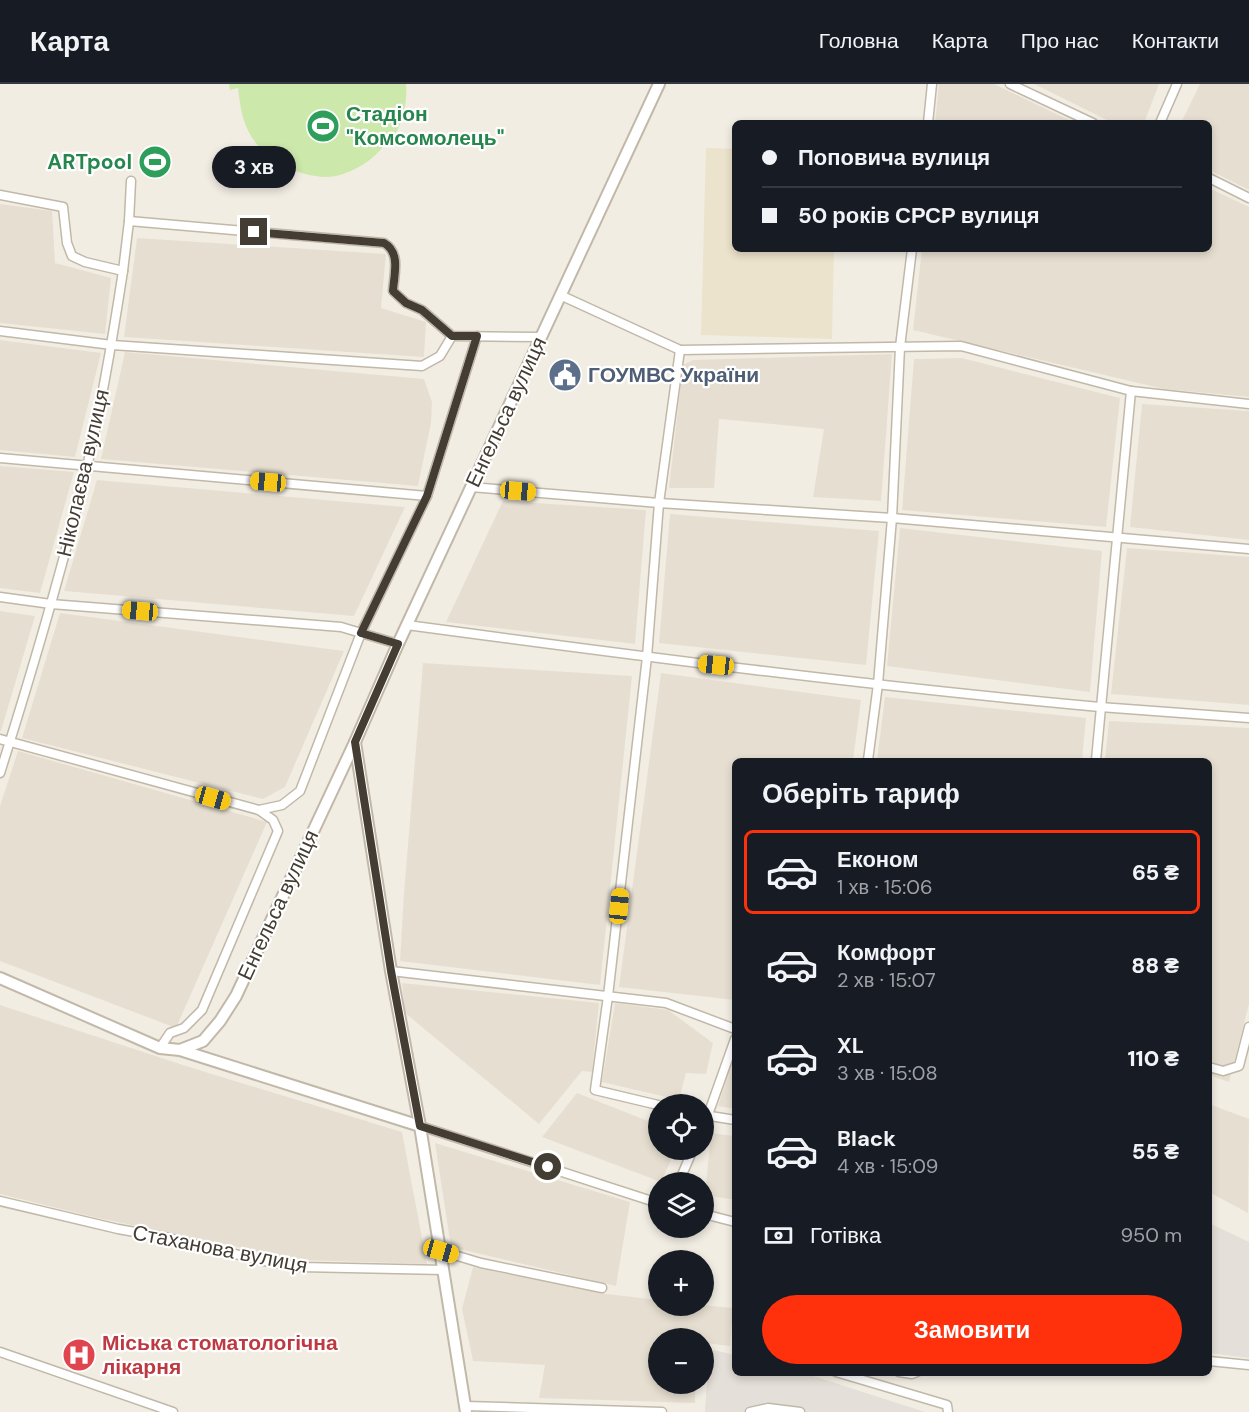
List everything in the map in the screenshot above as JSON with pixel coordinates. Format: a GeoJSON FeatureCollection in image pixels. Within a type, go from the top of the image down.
{"type":"FeatureCollection","features":[{"type":"Feature","properties":{"kind":"street","name":"Енгельса вулиця"},"geometry":{"type":"LineString","coordinates":[[180,1050],[203,1041],[220,1021],[236,996],[659,84]]}},
{"type":"Feature","properties":{"kind":"street"},"geometry":{"type":"LineString","coordinates":[[928,120],[932,84]]}},
{"type":"Feature","properties":{"kind":"street"},"geometry":{"type":"LineString","coordinates":[[1010,84],[1088,120]]}},
{"type":"Feature","properties":{"kind":"street"},"geometry":{"type":"LineString","coordinates":[[1161,120],[1177,84]]}},
{"type":"Feature","properties":{"kind":"street"},"geometry":{"type":"LineString","coordinates":[[1212,180],[1249,198]]}},
{"type":"Feature","properties":{"kind":"street","name":"Ніколаєва вулиця"},"geometry":{"type":"LineString","coordinates":[[0,773],[51,604],[87,466],[112,345],[129,222],[131,181]]}},
{"type":"Feature","properties":{"kind":"street"},"geometry":{"type":"LineString","coordinates":[[0,195],[63,207],[67,243],[72,256],[85,262],[123,271]]}},
{"type":"Feature","properties":{"kind":"street"},"geometry":{"type":"LineString","coordinates":[[129,222],[384,243],[391,247],[395,255],[393,291],[406,303],[422,310],[452,336],[541,337]]}},
{"type":"Feature","properties":{"kind":"street"},"geometry":{"type":"LineString","coordinates":[[868,758],[878,684],[892,518],[900,347],[912,252]]}},
{"type":"Feature","properties":{"kind":"street"},"geometry":{"type":"LineString","coordinates":[[560,295],[680,350],[961,346],[1131,391],[1249,404]]}},
{"type":"Feature","properties":{"kind":"street"},"geometry":{"type":"LineString","coordinates":[[0,331],[112,345],[422,366],[440,356],[452,336]]}},
{"type":"Feature","properties":{"kind":"street"},"geometry":{"type":"LineString","coordinates":[[259,810],[282,805],[300,791],[361,633],[427,496],[477,336]]}},
{"type":"Feature","properties":{"kind":"street"},"geometry":{"type":"LineString","coordinates":[[648,1102],[595,1090],[647,657],[659,503],[680,350]]}},
{"type":"Feature","properties":{"kind":"street"},"geometry":{"type":"LineString","coordinates":[[1096,758],[1131,391]]}},
{"type":"Feature","properties":{"kind":"street"},"geometry":{"type":"LineString","coordinates":[[0,458],[427,496]]}},
{"type":"Feature","properties":{"kind":"street"},"geometry":{"type":"LineString","coordinates":[[471,487],[659,503],[892,518],[1249,549]]}},
{"type":"Feature","properties":{"kind":"street"},"geometry":{"type":"LineString","coordinates":[[0,597],[51,604],[341,627],[398,644]]}},
{"type":"Feature","properties":{"kind":"street"},"geometry":{"type":"LineString","coordinates":[[407,625],[647,657],[878,684],[1101,707],[1249,718]]}},
{"type":"Feature","properties":{"kind":"street"},"geometry":{"type":"LineString","coordinates":[[0,739],[259,810],[273,820],[278,831],[202,1010],[184,1028],[170,1033],[160,1048]]}},
{"type":"Feature","properties":{"kind":"street"},"geometry":{"type":"LineString","coordinates":[[355,742],[391,971],[420,1126],[466,1409],[662,1412]]}},
{"type":"Feature","properties":{"kind":"street"},"geometry":{"type":"LineString","coordinates":[[391,971],[666,1003],[732,1028]]}},
{"type":"Feature","properties":{"kind":"street"},"geometry":{"type":"LineString","coordinates":[[0,978],[160,1048],[180,1050],[648,1200]]}},
{"type":"Feature","properties":{"kind":"street"},"geometry":{"type":"LineString","coordinates":[[1212,1068],[1223,1071],[1239,1066],[1249,1027]]}},
{"type":"Feature","properties":{"kind":"street"},"geometry":{"type":"LineString","coordinates":[[714,1094],[732,1046]]}},
{"type":"Feature","properties":{"kind":"street"},"geometry":{"type":"LineString","coordinates":[[714,1116],[732,1119]]}},
{"type":"Feature","properties":{"kind":"street","name":"Стаханова вулиця"},"geometry":{"type":"LineString","coordinates":[[0,1201],[301,1268],[444,1270]]}},
{"type":"Feature","properties":{"kind":"street"},"geometry":{"type":"LineString","coordinates":[[714,1217],[732,1221]]}},
{"type":"Feature","properties":{"kind":"street"},"geometry":{"type":"LineString","coordinates":[[441,1251],[481,1263],[602,1288]]}},
{"type":"Feature","properties":{"kind":"street"},"geometry":{"type":"LineString","coordinates":[[0,1352],[173,1412]]}},
{"type":"Feature","properties":{"kind":"street"},"geometry":{"type":"LineString","coordinates":[[1212,1361],[1249,1365]]}},
{"type":"Feature","properties":{"kind":"street"},"geometry":{"type":"LineString","coordinates":[[849,1376],[947,1405],[948,1412]]}},
{"type":"Feature","properties":{"kind":"street"},"geometry":{"type":"LineString","coordinates":[[750,1412],[768,1408],[800,1412]]}},
{"type":"Feature","properties":{"kind":"shaded area"},"geometry":{"type":"Polygon","coordinates":[[[939,84],[994,84],[1069,120],[935,120],[939,84]]]}},
{"type":"Feature","properties":{"kind":"shaded area"},"geometry":{"type":"Polygon","coordinates":[[[1034,84],[1159,84],[1145,120],[1107,120],[1034,84]]]}},
{"type":"Feature","properties":{"kind":"shaded area"},"geometry":{"type":"Polygon","coordinates":[[[1200,84],[1249,84],[1249,190],[1212,172],[1212,120],[1182,120],[1200,84]]]}},
{"type":"Feature","properties":{"kind":"shaded area"},"geometry":{"type":"Polygon","coordinates":[[[706,148],[732,149],[732,252],[834,252],[832,339],[701,335],[706,148]]]}},
{"type":"Feature","properties":{"kind":"shaded area"},"geometry":{"type":"Polygon","coordinates":[[[1212,189],[1249,207],[1249,397],[1164,389],[913,330],[922,252],[1212,252],[1212,189]]]}},
{"type":"Feature","properties":{"kind":"shaded area"},"geometry":{"type":"Polygon","coordinates":[[[0,204],[52,211],[55,263],[111,278],[105,334],[0,323],[0,204]]]}},
{"type":"Feature","properties":{"kind":"shaded area"},"geometry":{"type":"Polygon","coordinates":[[[137,238],[386,254],[381,308],[426,322],[424,357],[124,337],[137,238]]]}},
{"type":"Feature","properties":{"kind":"shaded area"},"geometry":{"type":"Polygon","coordinates":[[[0,340],[101,353],[75,457],[0,450],[0,340]]]}},
{"type":"Feature","properties":{"kind":"shaded area"},"geometry":{"type":"Polygon","coordinates":[[[125,352],[424,379],[432,402],[431,423],[418,486],[101,459],[125,352]]]}},
{"type":"Feature","properties":{"kind":"shaded area"},"geometry":{"type":"Polygon","coordinates":[[[892,354],[881,501],[813,497],[824,429],[719,419],[714,488],[669,488],[683,365],[693,360],[892,354]]]}},
{"type":"Feature","properties":{"kind":"shaded area"},"geometry":{"type":"Polygon","coordinates":[[[962,358],[1120,398],[1106,527],[902,510],[914,359],[962,358]]]}},
{"type":"Feature","properties":{"kind":"shaded area"},"geometry":{"type":"Polygon","coordinates":[[[1142,404],[1249,411],[1249,540],[1130,527],[1142,404]]]}},
{"type":"Feature","properties":{"kind":"shaded area"},"geometry":{"type":"Polygon","coordinates":[[[0,466],[74,472],[40,593],[0,588],[0,466]]]}},
{"type":"Feature","properties":{"kind":"shaded area"},"geometry":{"type":"Polygon","coordinates":[[[97,480],[405,507],[354,616],[64,591],[97,480]]]}},
{"type":"Feature","properties":{"kind":"shaded area"},"geometry":{"type":"Polygon","coordinates":[[[503,501],[646,510],[635,644],[446,622],[503,501]]]}},
{"type":"Feature","properties":{"kind":"shaded area"},"geometry":{"type":"Polygon","coordinates":[[[670,514],[879,531],[866,665],[659,643],[670,514]]]}},
{"type":"Feature","properties":{"kind":"shaded area"},"geometry":{"type":"Polygon","coordinates":[[[900,528],[1102,551],[1090,692],[887,666],[900,528]]]}},
{"type":"Feature","properties":{"kind":"shaded area"},"geometry":{"type":"Polygon","coordinates":[[[1127,548],[1249,557],[1249,705],[1111,694],[1127,548]]]}},
{"type":"Feature","properties":{"kind":"shaded area"},"geometry":{"type":"Polygon","coordinates":[[[0,611],[35,616],[1,731],[0,731],[0,611]]]}},
{"type":"Feature","properties":{"kind":"shaded area"},"geometry":{"type":"Polygon","coordinates":[[[60,613],[344,651],[285,787],[263,799],[22,738],[60,613]]]}},
{"type":"Feature","properties":{"kind":"shaded area"},"geometry":{"type":"Polygon","coordinates":[[[423,663],[632,676],[600,985],[400,961],[423,663]]]}},
{"type":"Feature","properties":{"kind":"shaded area"},"geometry":{"type":"Polygon","coordinates":[[[661,673],[861,700],[853,758],[732,758],[732,1000],[619,987],[661,673]]]}},
{"type":"Feature","properties":{"kind":"shaded area"},"geometry":{"type":"Polygon","coordinates":[[[885,697],[1086,718],[1082,758],[877,758],[885,697]]]}},
{"type":"Feature","properties":{"kind":"shaded area"},"geometry":{"type":"Polygon","coordinates":[[[1109,721],[1249,728],[1249,1004],[1229,1082],[1212,1076],[1212,758],[1105,758],[1109,721]]]}},
{"type":"Feature","properties":{"kind":"shaded area"},"geometry":{"type":"Polygon","coordinates":[[[18,751],[267,822],[176,1028],[0,961],[0,806],[18,751]]]}},
{"type":"Feature","properties":{"kind":"shaded area"},"geometry":{"type":"Polygon","coordinates":[[[402,983],[599,1003],[592,1072],[582,1071],[539,1124],[405,1013],[402,983]]]}},
{"type":"Feature","properties":{"kind":"shaded area"},"geometry":{"type":"Polygon","coordinates":[[[615,1003],[668,1010],[713,1043],[706,1074],[686,1073],[681,1094],[653,1094],[602,1082],[615,1003]]]}},
{"type":"Feature","properties":{"kind":"shaded area"},"geometry":{"type":"Polygon","coordinates":[[[0,1005],[186,1066],[402,1132],[427,1264],[300,1260],[98,1218],[0,1194],[0,1005]]]}},
{"type":"Feature","properties":{"kind":"shaded area"},"geometry":{"type":"Polygon","coordinates":[[[732,1062],[732,1108],[718,1106],[732,1062]]]}},
{"type":"Feature","properties":{"kind":"shaded area"},"geometry":{"type":"Polygon","coordinates":[[[577,1093],[648,1121],[648,1160],[671,1160],[666,1172],[648,1172],[648,1177],[542,1137],[577,1093]]]}},
{"type":"Feature","properties":{"kind":"shaded area"},"geometry":{"type":"Polygon","coordinates":[[[1212,1105],[1249,1119],[1248,1213],[1212,1194],[1212,1105]]]}},
{"type":"Feature","properties":{"kind":"shaded area"},"geometry":{"type":"Polygon","coordinates":[[[714,1133],[732,1136],[732,1200],[714,1196],[714,1172],[707,1172],[708,1160],[714,1160],[714,1133]]]}},
{"type":"Feature","properties":{"kind":"shaded area"},"geometry":{"type":"Polygon","coordinates":[[[435,1143],[630,1202],[616,1286],[451,1247],[435,1143]]]}},
{"type":"Feature","properties":{"kind":"shaded area"},"geometry":{"type":"Polygon","coordinates":[[[1212,1224],[1249,1242],[1249,1358],[1212,1353],[1212,1224]]]}},
{"type":"Feature","properties":{"kind":"shaded area"},"geometry":{"type":"Polygon","coordinates":[[[473,1267],[607,1294],[648,1299],[648,1316],[714,1316],[714,1306],[732,1308],[730,1346],[714,1344],[714,1328],[648,1328],[648,1394],[695,1394],[695,1403],[539,1398],[545,1365],[473,1361],[462,1309],[473,1267]]]}},
{"type":"Feature","properties":{"kind":"shaded area"},"geometry":{"type":"Polygon","coordinates":[[[714,1350],[732,1354],[732,1376],[813,1376],[925,1412],[705,1412],[706,1394],[714,1394],[714,1350]]]}},
{"type":"Feature","properties":{"kind":"green space","name":"Стадіон \"Комсомолець\""},"geometry":{"type":"Polygon","coordinates":[[[229,84],[406,84],[406,100],[400,123],[390,144],[387,142],[368,161],[350,172],[331,177],[318,176],[305,174],[279,163],[258,146],[245,125],[238,88],[230,90],[229,84]]]}},
{"type":"Feature","properties":{"kind":"place","name":"Стадіон \"Комсомолець\""},"geometry":{"type":"Point","coordinates":[323,126]}},
{"type":"Feature","properties":{"kind":"place","name":"ARTpool"},"geometry":{"type":"Point","coordinates":[155,162]}},
{"type":"Feature","properties":{"kind":"place","name":"ГОУМВС України"},"geometry":{"type":"Point","coordinates":[565,375]}},
{"type":"Feature","properties":{"kind":"place","name":"Міська стоматологічна лікарня"},"geometry":{"type":"Point","coordinates":[79,1355]}},
{"type":"Feature","properties":{"kind":"route"},"geometry":{"type":"LineString","coordinates":[[254,232],[384,243],[391,247],[395,255],[393,291],[406,303],[422,310],[452,336],[477,336],[427,496],[361,633],[398,644],[355,742],[391,971],[420,1126],[548,1167]]}}]}
